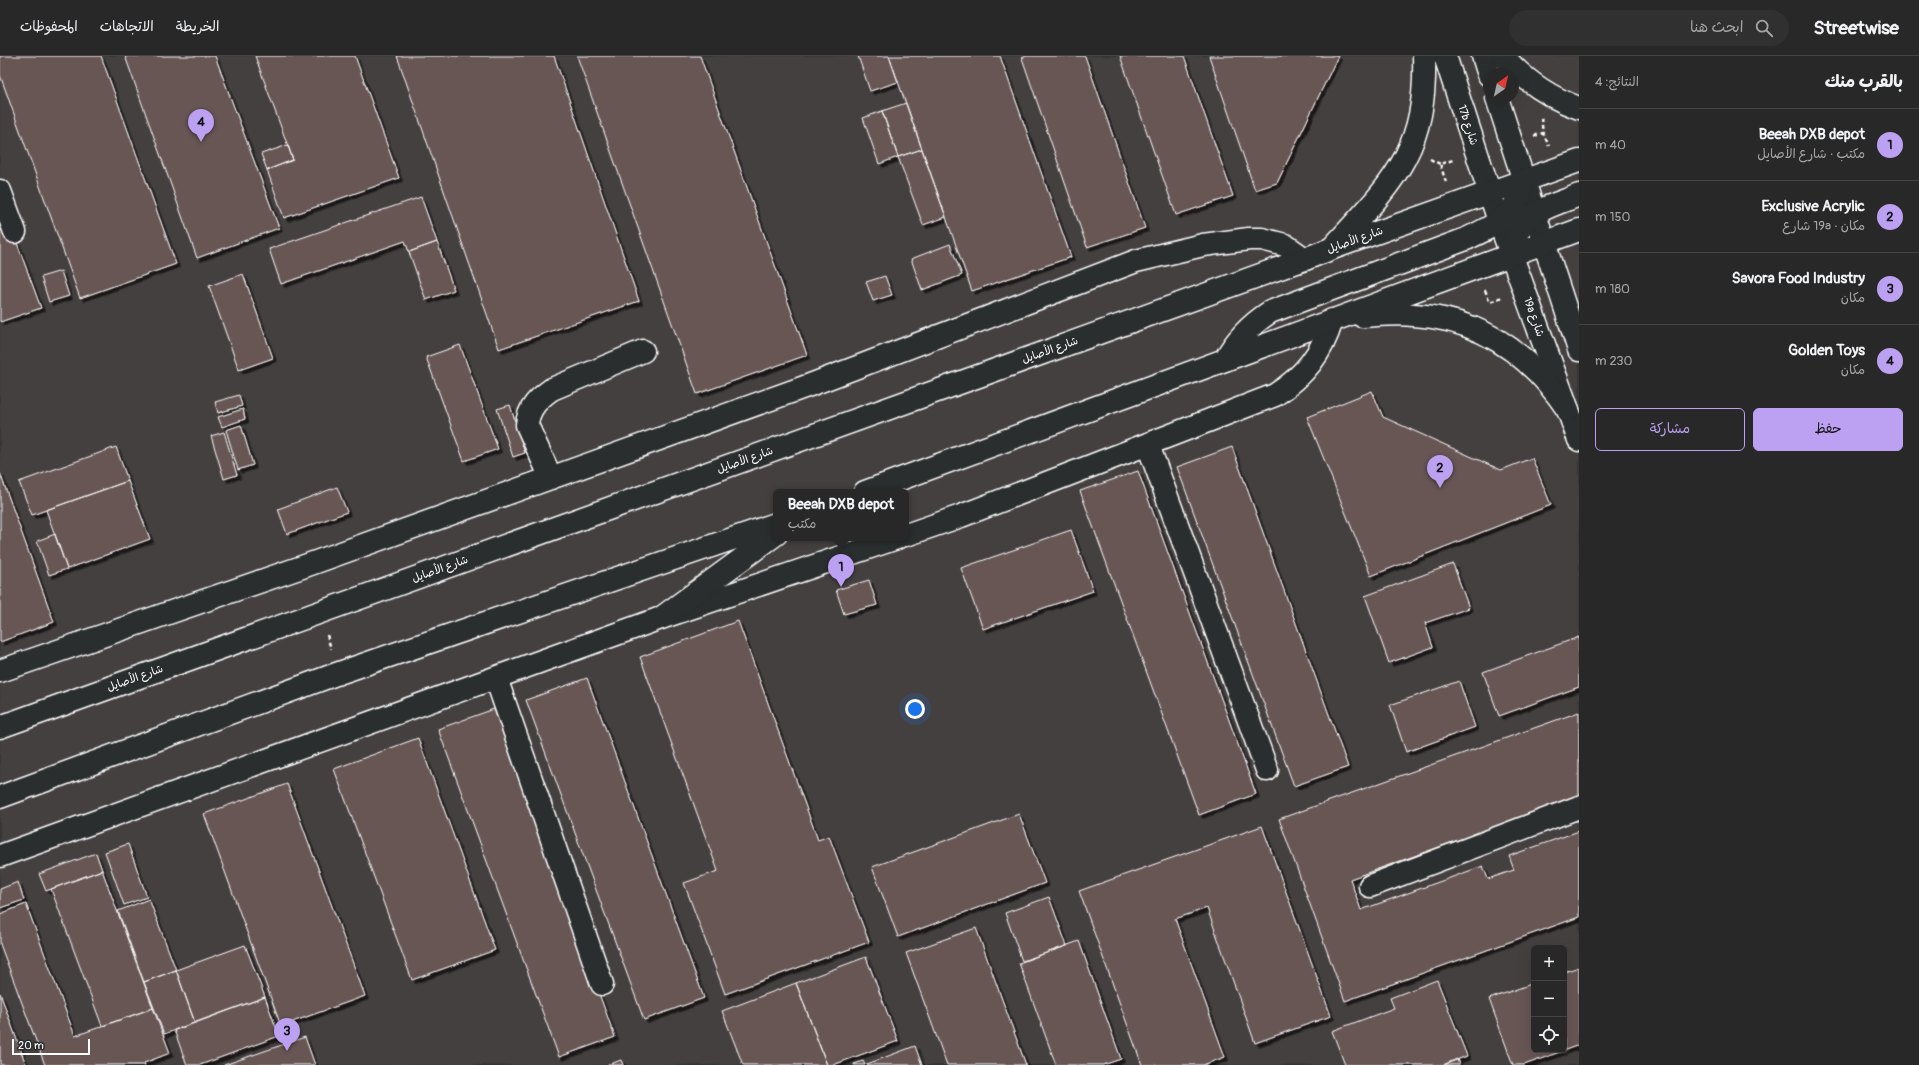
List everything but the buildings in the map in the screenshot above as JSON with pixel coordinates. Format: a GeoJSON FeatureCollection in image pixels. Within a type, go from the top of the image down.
{"type":"FeatureCollection","features":[{"type":"Feature","properties":{"kind":"main road"},"geometry":{"type":"LineString","coordinates":[[1333,248],[1384,192],[1411,146],[1423,106],[1425,84],[1424,56]]}},
{"type":"Feature","properties":{"kind":"main road","name":"17b شارع"},"geometry":{"type":"LineString","coordinates":[[1445,56],[1490,193]]}},
{"type":"Feature","properties":{"kind":"main road"},"geometry":{"type":"LineString","coordinates":[[1483,56],[1487,68]]}},
{"type":"Feature","properties":{"kind":"main road"},"geometry":{"type":"LineString","coordinates":[[1503,56],[1516,71],[1534,86],[1560,102],[1579,108]]}},
{"type":"Feature","properties":{"kind":"main road"},"geometry":{"type":"LineString","coordinates":[[1498,104],[1579,350]]}},
{"type":"Feature","properties":{"kind":"main road"},"geometry":{"type":"LineString","coordinates":[[1523,181],[1579,161]]}},
{"type":"Feature","properties":{"kind":"main road"},"geometry":{"type":"LineString","coordinates":[[1225,360],[1233,345],[1244,332],[1256,321],[1270,312],[1466,239],[1499,221],[1511,212],[1519,200],[1523,181]]}},
{"type":"Feature","properties":{"kind":"main road","name":"شارع الأصايل"},"geometry":{"type":"LineString","coordinates":[[0,727],[1523,181]]}},
{"type":"Feature","properties":{"kind":"main road"},"geometry":{"type":"LineString","coordinates":[[0,191],[15,232]]}},
{"type":"Feature","properties":{"kind":"main road","name":"19a شارع"},"geometry":{"type":"LineString","coordinates":[[1490,193],[1579,440]]}},
{"type":"Feature","properties":{"kind":"main road"},"geometry":{"type":"LineString","coordinates":[[1512,254],[1516,234],[1520,226],[1534,213],[1579,195]]}},
{"type":"Feature","properties":{"kind":"main road"},"geometry":{"type":"LineString","coordinates":[[873,489],[1579,230]]}},
{"type":"Feature","properties":{"kind":"main road"},"geometry":{"type":"LineString","coordinates":[[0,671],[302,567],[810,385],[1136,261],[1203,245],[1249,239],[1262,239],[1279,243],[1296,251],[1305,259]]}},
{"type":"Feature","properties":{"kind":"main road"},"geometry":{"type":"LineString","coordinates":[[1335,319],[1414,315],[1438,318],[1463,324],[1487,334],[1525,358],[1555,391],[1568,410]]}},
{"type":"Feature","properties":{"kind":"main road"},"geometry":{"type":"LineString","coordinates":[[909,534],[1148,445],[1260,401],[1288,386],[1304,372],[1320,350],[1335,319]]}},
{"type":"Feature","properties":{"kind":"main road"},"geometry":{"type":"LineString","coordinates":[[551,478],[527,425],[534,404],[541,396],[552,389],[643,351]]}},
{"type":"Feature","properties":{"kind":"main road"},"geometry":{"type":"LineString","coordinates":[[1148,445],[1267,770]]}},
{"type":"Feature","properties":{"kind":"main road"},"geometry":{"type":"LineString","coordinates":[[0,797],[339,673],[773,525]]}},
{"type":"Feature","properties":{"kind":"main road"},"geometry":{"type":"LineString","coordinates":[[661,618],[773,536]]}},
{"type":"Feature","properties":{"kind":"main road"},"geometry":{"type":"LineString","coordinates":[[0,856],[661,618],[888,541]]}},
{"type":"Feature","properties":{"kind":"main road"},"geometry":{"type":"LineString","coordinates":[[496,678],[602,984]]}},
{"type":"Feature","properties":{"kind":"main road"},"geometry":{"type":"LineString","coordinates":[[1370,886],[1579,807]]}},
{"type":"Feature","properties":{"kind":"path"},"geometry":{"type":"LineString","coordinates":[[319,612],[339,673]]}},
{"type":"Feature","properties":{"kind":"shaded area"},"geometry":{"type":"Polygon","coordinates":[[[0,56],[1579,56],[1579,1065],[0,1065],[0,56]]]}},
{"type":"Feature","properties":{"kind":"place","name":"Golden Toys"},"geometry":{"type":"Point","coordinates":[201,142]}},
{"type":"Feature","properties":{"kind":"place","name":"Exclusive Acrylic"},"geometry":{"type":"Point","coordinates":[1440,488]}},
{"type":"Feature","properties":{"kind":"place","name":"Beeah DXB depot"},"geometry":{"type":"Point","coordinates":[841,587]}},
{"type":"Feature","properties":{"kind":"place","name":"Savora Food Industry"},"geometry":{"type":"Point","coordinates":[287,1051]}}]}
